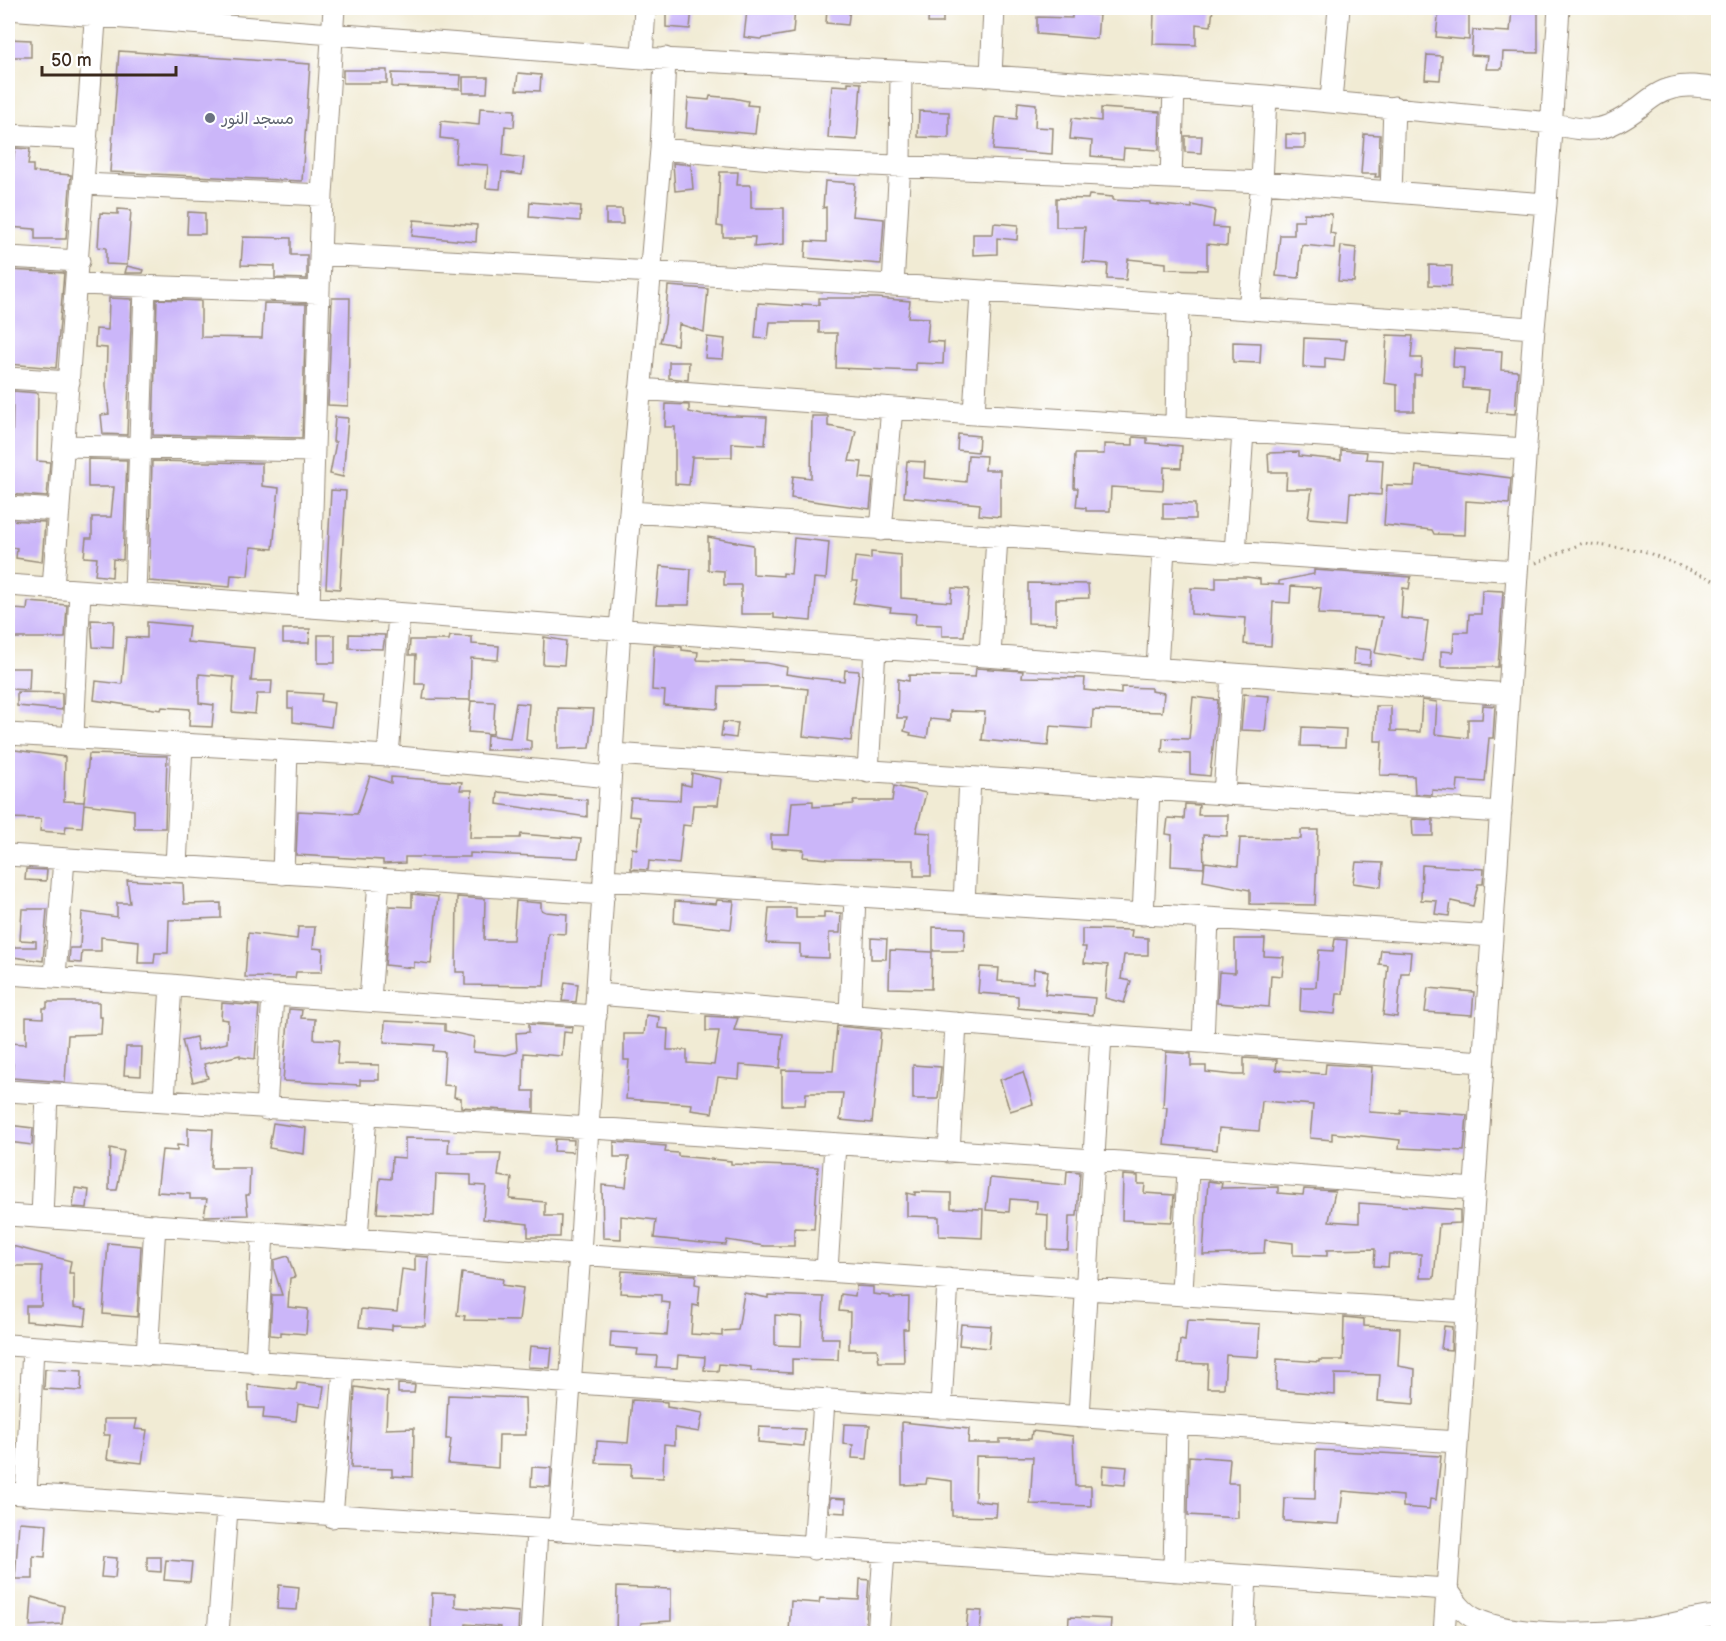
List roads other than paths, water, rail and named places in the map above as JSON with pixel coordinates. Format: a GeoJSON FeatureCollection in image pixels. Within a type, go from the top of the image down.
{"type":"FeatureCollection","features":[{"type":"Feature","properties":{"kind":"street"},"geometry":{"type":"LineString","coordinates":[[309,607],[322,195],[334,8]]}},
{"type":"Feature","properties":{"kind":"street"},"geometry":{"type":"LineString","coordinates":[[642,58],[645,8]]}},
{"type":"Feature","properties":{"kind":"street"},"geometry":{"type":"LineString","coordinates":[[991,76],[994,8]]}},
{"type":"Feature","properties":{"kind":"street"},"geometry":{"type":"LineString","coordinates":[[1331,101],[1339,8]]}},
{"type":"Feature","properties":{"kind":"street"},"geometry":{"type":"LineString","coordinates":[[1444,1634],[1534,328],[1546,204],[1559,8]]}},
{"type":"Feature","properties":{"kind":"street"},"geometry":{"type":"LineString","coordinates":[[8,9],[96,11],[331,34],[642,58],[991,76],[1331,101],[1551,123],[1589,131],[1615,124],[1655,95],[1670,88],[1686,85],[1719,89]]}},
{"type":"Feature","properties":{"kind":"street"},"geometry":{"type":"LineString","coordinates":[[54,588],[78,284],[96,11]]}},
{"type":"Feature","properties":{"kind":"street"},"geometry":{"type":"LineString","coordinates":[[559,1531],[589,1127],[620,629],[661,149],[665,58]]}},
{"type":"Feature","properties":{"kind":"street"},"geometry":{"type":"LineString","coordinates":[[893,285],[900,164],[901,72]]}},
{"type":"Feature","properties":{"kind":"street"},"geometry":{"type":"LineString","coordinates":[[1171,178],[1174,89]]}},
{"type":"Feature","properties":{"kind":"street"},"geometry":{"type":"LineString","coordinates":[[1249,309],[1262,182],[1266,96]]}},
{"type":"Feature","properties":{"kind":"street"},"geometry":{"type":"LineString","coordinates":[[1391,192],[1394,107]]}},
{"type":"Feature","properties":{"kind":"street"},"geometry":{"type":"LineString","coordinates":[[8,135],[87,139]]}},
{"type":"Feature","properties":{"kind":"street"},"geometry":{"type":"LineString","coordinates":[[661,149],[804,162],[900,164],[1262,182],[1546,204]]}},
{"type":"Feature","properties":{"kind":"street"},"geometry":{"type":"LineString","coordinates":[[84,183],[322,195]]}},
{"type":"Feature","properties":{"kind":"street"},"geometry":{"type":"LineString","coordinates":[[320,254],[893,285],[981,293],[1178,303],[1534,328]]}},
{"type":"Feature","properties":{"kind":"street"},"geometry":{"type":"LineString","coordinates":[[8,256],[79,261]]}},
{"type":"Feature","properties":{"kind":"street"},"geometry":{"type":"LineString","coordinates":[[78,284],[319,292]]}},
{"type":"Feature","properties":{"kind":"street"},"geometry":{"type":"LineString","coordinates":[[135,594],[145,286]]}},
{"type":"Feature","properties":{"kind":"street"},"geometry":{"type":"LineString","coordinates":[[974,414],[981,293]]}},
{"type":"Feature","properties":{"kind":"street"},"geometry":{"type":"LineString","coordinates":[[1176,425],[1178,303]]}},
{"type":"Feature","properties":{"kind":"street"},"geometry":{"type":"LineString","coordinates":[[8,378],[69,382]]}},
{"type":"Feature","properties":{"kind":"street"},"geometry":{"type":"LineString","coordinates":[[640,390],[1526,449]]}},
{"type":"Feature","properties":{"kind":"street"},"geometry":{"type":"LineString","coordinates":[[881,530],[892,408]]}},
{"type":"Feature","properties":{"kind":"street"},"geometry":{"type":"LineString","coordinates":[[1235,554],[1243,431]]}},
{"type":"Feature","properties":{"kind":"street"},"geometry":{"type":"LineString","coordinates":[[64,446],[314,451]]}},
{"type":"Feature","properties":{"kind":"street"},"geometry":{"type":"LineString","coordinates":[[8,507],[59,510]]}},
{"type":"Feature","properties":{"kind":"street"},"geometry":{"type":"LineString","coordinates":[[630,512],[1517,571]]}},
{"type":"Feature","properties":{"kind":"street"},"geometry":{"type":"LineString","coordinates":[[990,656],[997,536]]}},
{"type":"Feature","properties":{"kind":"street"},"geometry":{"type":"LineString","coordinates":[[1157,669],[1164,548]]}},
{"type":"Feature","properties":{"kind":"street"},"geometry":{"type":"LineString","coordinates":[[8,585],[1509,694]]}},
{"type":"Feature","properties":{"kind":"street"},"geometry":{"type":"LineString","coordinates":[[73,736],[80,591]]}},
{"type":"Feature","properties":{"kind":"street"},"geometry":{"type":"LineString","coordinates":[[388,756],[399,614]]}},
{"type":"Feature","properties":{"kind":"street"},"geometry":{"type":"LineString","coordinates":[[868,772],[874,648]]}},
{"type":"Feature","properties":{"kind":"street"},"geometry":{"type":"LineString","coordinates":[[1224,795],[1232,675]]}},
{"type":"Feature","properties":{"kind":"street"},"geometry":{"type":"LineString","coordinates":[[8,734],[73,736],[287,752],[388,756],[610,777]]}},
{"type":"Feature","properties":{"kind":"street"},"geometry":{"type":"LineString","coordinates":[[176,866],[182,744]]}},
{"type":"Feature","properties":{"kind":"street"},"geometry":{"type":"LineString","coordinates":[[283,874],[287,752]]}},
{"type":"Feature","properties":{"kind":"street"},"geometry":{"type":"LineString","coordinates":[[613,754],[1500,812]]}},
{"type":"Feature","properties":{"kind":"street"},"geometry":{"type":"LineString","coordinates":[[964,903],[970,778]]}},
{"type":"Feature","properties":{"kind":"street"},"geometry":{"type":"LineString","coordinates":[[1143,915],[1149,790]]}},
{"type":"Feature","properties":{"kind":"street"},"geometry":{"type":"LineString","coordinates":[[8,855],[379,881],[855,897],[1492,936]]}},
{"type":"Feature","properties":{"kind":"street"},"geometry":{"type":"LineString","coordinates":[[55,976],[64,859]]}},
{"type":"Feature","properties":{"kind":"street"},"geometry":{"type":"LineString","coordinates":[[370,1000],[379,881]]}},
{"type":"Feature","properties":{"kind":"street"},"geometry":{"type":"LineString","coordinates":[[850,1014],[855,897]]}},
{"type":"Feature","properties":{"kind":"street"},"geometry":{"type":"LineString","coordinates":[[1203,1042],[1208,919]]}},
{"type":"Feature","properties":{"kind":"street"},"geometry":{"type":"LineString","coordinates":[[8,974],[171,985],[273,996],[370,1000],[596,1016]]}},
{"type":"Feature","properties":{"kind":"street"},"geometry":{"type":"LineString","coordinates":[[164,1100],[171,985]]}},
{"type":"Feature","properties":{"kind":"street"},"geometry":{"type":"LineString","coordinates":[[597,994],[1101,1035],[1483,1062]]}},
{"type":"Feature","properties":{"kind":"street"},"geometry":{"type":"LineString","coordinates":[[266,1109],[273,996]]}},
{"type":"Feature","properties":{"kind":"street"},"geometry":{"type":"LineString","coordinates":[[949,1152],[956,1023]]}},
{"type":"Feature","properties":{"kind":"street"},"geometry":{"type":"LineString","coordinates":[[1079,1417],[1101,1035]]}},
{"type":"Feature","properties":{"kind":"street"},"geometry":{"type":"LineString","coordinates":[[8,1091],[1094,1160],[1188,1169],[1474,1189]]}},
{"type":"Feature","properties":{"kind":"street"},"geometry":{"type":"LineString","coordinates":[[42,1217],[48,1094]]}},
{"type":"Feature","properties":{"kind":"street"},"geometry":{"type":"LineString","coordinates":[[357,1239],[366,1114]]}},
{"type":"Feature","properties":{"kind":"street"},"geometry":{"type":"LineString","coordinates":[[826,1270],[834,1145]]}},
{"type":"Feature","properties":{"kind":"street"},"geometry":{"type":"LineString","coordinates":[[1182,1293],[1188,1169]]}},
{"type":"Feature","properties":{"kind":"street"},"geometry":{"type":"LineString","coordinates":[[8,1215],[1086,1289],[1182,1293],[1466,1312]]}},
{"type":"Feature","properties":{"kind":"street"},"geometry":{"type":"LineString","coordinates":[[147,1355],[155,1225]]}},
{"type":"Feature","properties":{"kind":"street"},"geometry":{"type":"LineString","coordinates":[[256,1363],[263,1232]]}},
{"type":"Feature","properties":{"kind":"street"},"geometry":{"type":"LineString","coordinates":[[941,1408],[948,1279]]}},
{"type":"Feature","properties":{"kind":"street"},"geometry":{"type":"LineString","coordinates":[[8,1345],[1457,1442]]}},
{"type":"Feature","properties":{"kind":"street"},"geometry":{"type":"LineString","coordinates":[[33,1347],[17,1494],[332,1517],[1447,1589],[1461,1608],[1474,1618],[1510,1630],[1531,1633],[1645,1629],[1686,1619],[1719,1616]]}},
{"type":"Feature","properties":{"kind":"street"},"geometry":{"type":"LineString","coordinates":[[332,1517],[344,1369]]}},
{"type":"Feature","properties":{"kind":"street"},"geometry":{"type":"LineString","coordinates":[[814,1549],[824,1401]]}},
{"type":"Feature","properties":{"kind":"street"},"geometry":{"type":"LineString","coordinates":[[1174,1571],[1177,1424]]}},
{"type":"Feature","properties":{"kind":"street"},"geometry":{"type":"LineString","coordinates":[[218,1634],[227,1509]]}},
{"type":"Feature","properties":{"kind":"street"},"geometry":{"type":"LineString","coordinates":[[531,1634],[537,1530]]}},
{"type":"Feature","properties":{"kind":"street"},"geometry":{"type":"LineString","coordinates":[[878,1634],[884,1553]]}},
{"type":"Feature","properties":{"kind":"street"},"geometry":{"type":"LineString","coordinates":[[1242,1634],[1245,1576]]}},
{"type":"Feature","properties":{"kind":"place","name":"مسجد النور"},"geometry":{"type":"Point","coordinates":[210,118]}}]}
